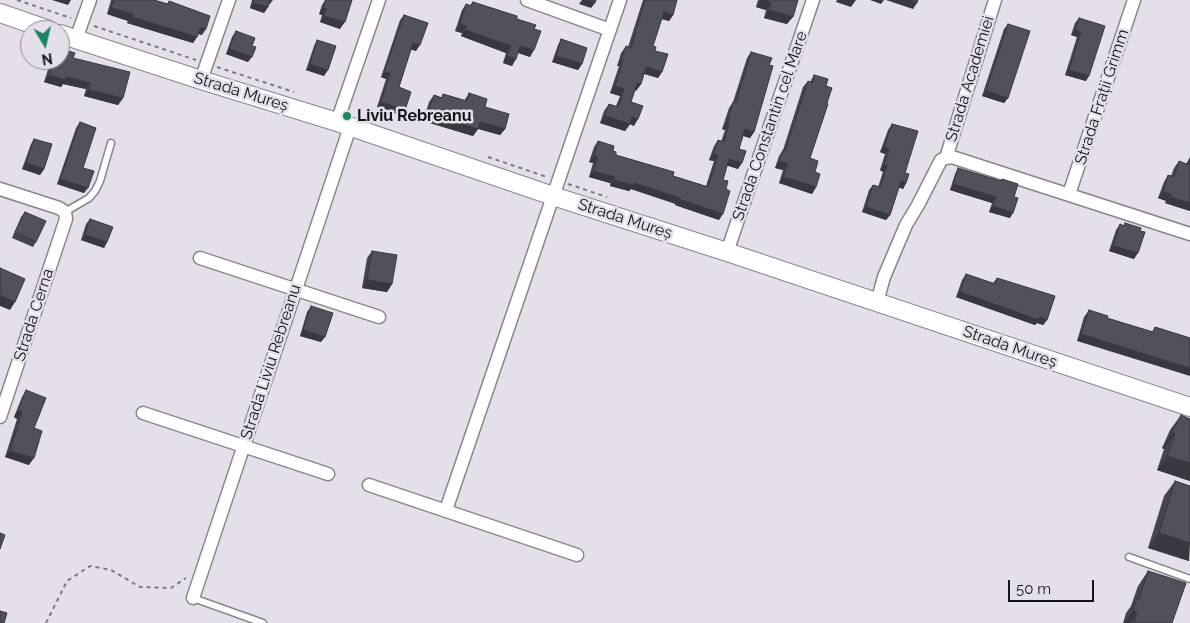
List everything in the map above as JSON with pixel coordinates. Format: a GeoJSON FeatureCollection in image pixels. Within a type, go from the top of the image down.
{"type":"FeatureCollection","features":[{"type":"Feature","properties":{"kind":"street"},"geometry":{"type":"LineString","coordinates":[[70,34],[82,22],[90,0]]}},
{"type":"Feature","properties":{"kind":"street"},"geometry":{"type":"LineString","coordinates":[[201,80],[229,0]]}},
{"type":"Feature","properties":{"kind":"street","name":"Strada Liviu Rebreanu"},"geometry":{"type":"LineString","coordinates":[[193,598],[296,290],[379,0]]}},
{"type":"Feature","properties":{"kind":"street"},"geometry":{"type":"LineString","coordinates":[[527,0],[610,30]]}},
{"type":"Feature","properties":{"kind":"street"},"geometry":{"type":"LineString","coordinates":[[446,510],[620,0]]}},
{"type":"Feature","properties":{"kind":"street","name":"Strada Constantin cel Mare"},"geometry":{"type":"LineString","coordinates":[[727,252],[813,0]]}},
{"type":"Feature","properties":{"kind":"street","name":"Strada Academiei"},"geometry":{"type":"LineString","coordinates":[[876,302],[884,277],[906,225],[941,160],[946,158],[995,0]]}},
{"type":"Feature","properties":{"kind":"street","name":"Strada Frații Grimm"},"geometry":{"type":"LineString","coordinates":[[1069,194],[1134,0]]}},
{"type":"Feature","properties":{"kind":"street"},"geometry":{"type":"LineString","coordinates":[[0,13],[20,20]]}},
{"type":"Feature","properties":{"kind":"street","name":"Strada Mureș"},"geometry":{"type":"LineString","coordinates":[[70,37],[201,80],[555,188],[727,252],[1190,407]]}},
{"type":"Feature","properties":{"kind":"street"},"geometry":{"type":"LineString","coordinates":[[946,158],[952,157],[1190,234]]}},
{"type":"Feature","properties":{"kind":"street"},"geometry":{"type":"LineString","coordinates":[[0,189],[60,208],[65,212]]}},
{"type":"Feature","properties":{"kind":"street","name":"Strada Cerna"},"geometry":{"type":"LineString","coordinates":[[0,417],[66,219],[65,212]]}},
{"type":"Feature","properties":{"kind":"street"},"geometry":{"type":"LineString","coordinates":[[200,258],[379,317]]}},
{"type":"Feature","properties":{"kind":"street"},"geometry":{"type":"LineString","coordinates":[[143,413],[328,474]]}},
{"type":"Feature","properties":{"kind":"street"},"geometry":{"type":"LineString","coordinates":[[369,485],[577,555]]}},
{"type":"Feature","properties":{"kind":"lane"},"geometry":{"type":"LineString","coordinates":[[65,212],[89,198],[95,191],[112,143]]}},
{"type":"Feature","properties":{"kind":"lane"},"geometry":{"type":"LineString","coordinates":[[1129,557],[1190,579]]}},
{"type":"Feature","properties":{"kind":"lane"},"geometry":{"type":"LineString","coordinates":[[193,598],[263,623]]}},
{"type":"Feature","properties":{"kind":"path"},"geometry":{"type":"LineString","coordinates":[[17,0],[297,93]]}},
{"type":"Feature","properties":{"kind":"path"},"geometry":{"type":"LineString","coordinates":[[483,156],[555,188],[613,199]]}},
{"type":"Feature","properties":{"kind":"path"},"geometry":{"type":"LineString","coordinates":[[46,623],[67,581],[90,566],[111,570],[140,587],[170,588],[203,568]]}},
{"type":"Feature","properties":{"kind":"building"},"geometry":{"type":"Polygon","coordinates":[[[114,0],[154,0],[168,4],[169,1],[210,16],[206,29],[201,27],[197,37],[132,17],[133,14],[111,8],[114,0]]]}},
{"type":"Feature","properties":{"kind":"building"},"geometry":{"type":"Polygon","coordinates":[[[254,0],[270,0],[268,7],[253,3],[254,0]]]}},
{"type":"Feature","properties":{"kind":"building"},"geometry":{"type":"Polygon","coordinates":[[[326,0],[352,0],[345,22],[324,16],[326,9],[323,8],[326,0]]]}},
{"type":"Feature","properties":{"kind":"building"},"geometry":{"type":"Polygon","coordinates":[[[645,0],[677,0],[673,15],[664,12],[653,46],[656,47],[655,51],[668,54],[662,72],[646,67],[641,84],[637,83],[631,102],[643,106],[638,119],[632,117],[630,124],[605,116],[609,104],[618,107],[624,89],[615,86],[626,46],[631,48],[645,0]]]}},
{"type":"Feature","properties":{"kind":"building"},"geometry":{"type":"Polygon","coordinates":[[[761,0],[798,0],[793,17],[769,10],[771,3],[761,0]]]}},
{"type":"Feature","properties":{"kind":"building"},"geometry":{"type":"Polygon","coordinates":[[[473,2],[517,16],[517,19],[536,25],[534,29],[541,31],[534,50],[520,46],[516,59],[507,56],[511,46],[465,30],[466,26],[460,24],[466,4],[471,6],[473,2]]]}},
{"type":"Feature","properties":{"kind":"building"},"geometry":{"type":"Polygon","coordinates":[[[404,15],[428,23],[420,45],[413,43],[399,87],[411,92],[405,110],[381,102],[390,73],[384,72],[404,15]]]}},
{"type":"Feature","properties":{"kind":"building"},"geometry":{"type":"Polygon","coordinates":[[[1079,18],[1105,26],[1089,76],[1069,70],[1081,32],[1075,30],[1079,18]]]}},
{"type":"Feature","properties":{"kind":"building"},"geometry":{"type":"Polygon","coordinates":[[[1008,24],[1030,31],[1008,98],[986,91],[1008,24]]]}},
{"type":"Feature","properties":{"kind":"building"},"geometry":{"type":"Polygon","coordinates":[[[236,31],[255,38],[252,46],[256,47],[252,57],[229,49],[236,31]]]}},
{"type":"Feature","properties":{"kind":"building"},"geometry":{"type":"Polygon","coordinates":[[[561,39],[587,48],[582,64],[556,56],[561,39]]]}},
{"type":"Feature","properties":{"kind":"building"},"geometry":{"type":"Polygon","coordinates":[[[317,40],[336,46],[328,70],[310,64],[317,40]]]}},
{"type":"Feature","properties":{"kind":"building"},"geometry":{"type":"Polygon","coordinates":[[[70,51],[75,53],[73,58],[130,72],[123,98],[89,90],[90,83],[67,77],[65,80],[49,75],[51,70],[70,70],[70,51]]]}},
{"type":"Feature","properties":{"kind":"building"},"geometry":{"type":"Polygon","coordinates":[[[751,52],[772,58],[769,65],[773,66],[754,132],[745,129],[739,149],[746,151],[742,163],[729,159],[723,180],[728,181],[726,189],[730,191],[723,214],[634,183],[633,185],[614,180],[615,177],[593,171],[598,157],[594,156],[598,141],[614,146],[613,151],[616,152],[616,155],[674,172],[673,176],[708,187],[718,155],[713,154],[718,140],[724,142],[733,102],[736,103],[751,52]]]}},
{"type":"Feature","properties":{"kind":"building"},"geometry":{"type":"Polygon","coordinates":[[[814,75],[828,79],[826,86],[832,88],[810,158],[818,161],[815,172],[820,174],[816,187],[783,177],[788,164],[779,161],[783,150],[785,151],[808,81],[812,83],[814,75]]]}},
{"type":"Feature","properties":{"kind":"building"},"geometry":{"type":"Polygon","coordinates":[[[469,93],[487,99],[485,107],[509,114],[505,129],[480,122],[478,129],[428,114],[434,95],[442,98],[443,94],[467,101],[469,93]]]}},
{"type":"Feature","properties":{"kind":"building"},"geometry":{"type":"Polygon","coordinates":[[[80,122],[96,128],[83,168],[94,171],[88,188],[60,179],[80,122]]]}},
{"type":"Feature","properties":{"kind":"building"},"geometry":{"type":"Polygon","coordinates":[[[892,124],[918,131],[905,173],[909,174],[906,183],[901,181],[890,215],[866,207],[873,185],[880,187],[887,166],[884,165],[889,149],[884,147],[892,124]]]}},
{"type":"Feature","properties":{"kind":"building"},"geometry":{"type":"Polygon","coordinates":[[[34,139],[52,144],[44,169],[26,163],[34,139]]]}},
{"type":"Feature","properties":{"kind":"building"},"geometry":{"type":"Polygon","coordinates":[[[1190,160],[1190,203],[1170,197],[1171,194],[1163,192],[1168,175],[1174,177],[1179,161],[1189,165],[1190,160]]]}},
{"type":"Feature","properties":{"kind":"building"},"geometry":{"type":"Polygon","coordinates":[[[958,168],[1018,184],[1014,197],[1018,198],[1013,213],[993,206],[996,197],[953,184],[958,168]]]}},
{"type":"Feature","properties":{"kind":"building"},"geometry":{"type":"Polygon","coordinates":[[[25,212],[46,221],[36,242],[15,232],[25,212]]]}},
{"type":"Feature","properties":{"kind":"building"},"geometry":{"type":"Polygon","coordinates":[[[90,219],[113,227],[107,242],[85,235],[90,219]]]}},
{"type":"Feature","properties":{"kind":"building"},"geometry":{"type":"Polygon","coordinates":[[[1125,223],[1141,228],[1140,231],[1145,232],[1138,253],[1113,246],[1120,224],[1124,226],[1125,223]]]}},
{"type":"Feature","properties":{"kind":"building"},"geometry":{"type":"Polygon","coordinates":[[[372,251],[397,255],[392,284],[367,280],[372,251]]]}},
{"type":"Feature","properties":{"kind":"building"},"geometry":{"type":"Polygon","coordinates":[[[0,268],[25,279],[15,302],[0,295],[0,268]]]}},
{"type":"Feature","properties":{"kind":"building"},"geometry":{"type":"Polygon","coordinates":[[[966,274],[995,284],[997,278],[1055,296],[1047,320],[1040,317],[1039,320],[960,292],[966,274]]]}},
{"type":"Feature","properties":{"kind":"building"},"geometry":{"type":"Polygon","coordinates":[[[311,306],[333,313],[325,337],[303,330],[311,306]]]}},
{"type":"Feature","properties":{"kind":"building"},"geometry":{"type":"Polygon","coordinates":[[[1089,310],[1108,316],[1107,318],[1153,332],[1155,327],[1190,338],[1190,368],[1081,334],[1089,310]]]}},
{"type":"Feature","properties":{"kind":"building"},"geometry":{"type":"Polygon","coordinates":[[[26,390],[46,398],[34,428],[42,431],[34,458],[10,451],[22,412],[18,410],[26,390]]]}},
{"type":"Feature","properties":{"kind":"building"},"geometry":{"type":"Polygon","coordinates":[[[1181,415],[1190,419],[1190,463],[1167,456],[1175,434],[1172,433],[1181,415]]]}},
{"type":"Feature","properties":{"kind":"building"},"geometry":{"type":"Polygon","coordinates":[[[1175,481],[1190,486],[1190,543],[1159,533],[1175,481]]]}},
{"type":"Feature","properties":{"kind":"building"},"geometry":{"type":"Polygon","coordinates":[[[0,533],[5,535],[0,549],[0,533]]]}},
{"type":"Feature","properties":{"kind":"building"},"geometry":{"type":"Polygon","coordinates":[[[1148,571],[1186,583],[1172,623],[1134,623],[1137,612],[1133,611],[1148,571]]]}},
{"type":"Feature","properties":{"kind":"building"},"geometry":{"type":"Polygon","coordinates":[[[0,611],[7,613],[4,623],[0,623],[0,611]]]}},
{"type":"Feature","properties":{"kind":"place","name":"Liviu Rebreanu"},"geometry":{"type":"Point","coordinates":[347,116]}}]}
